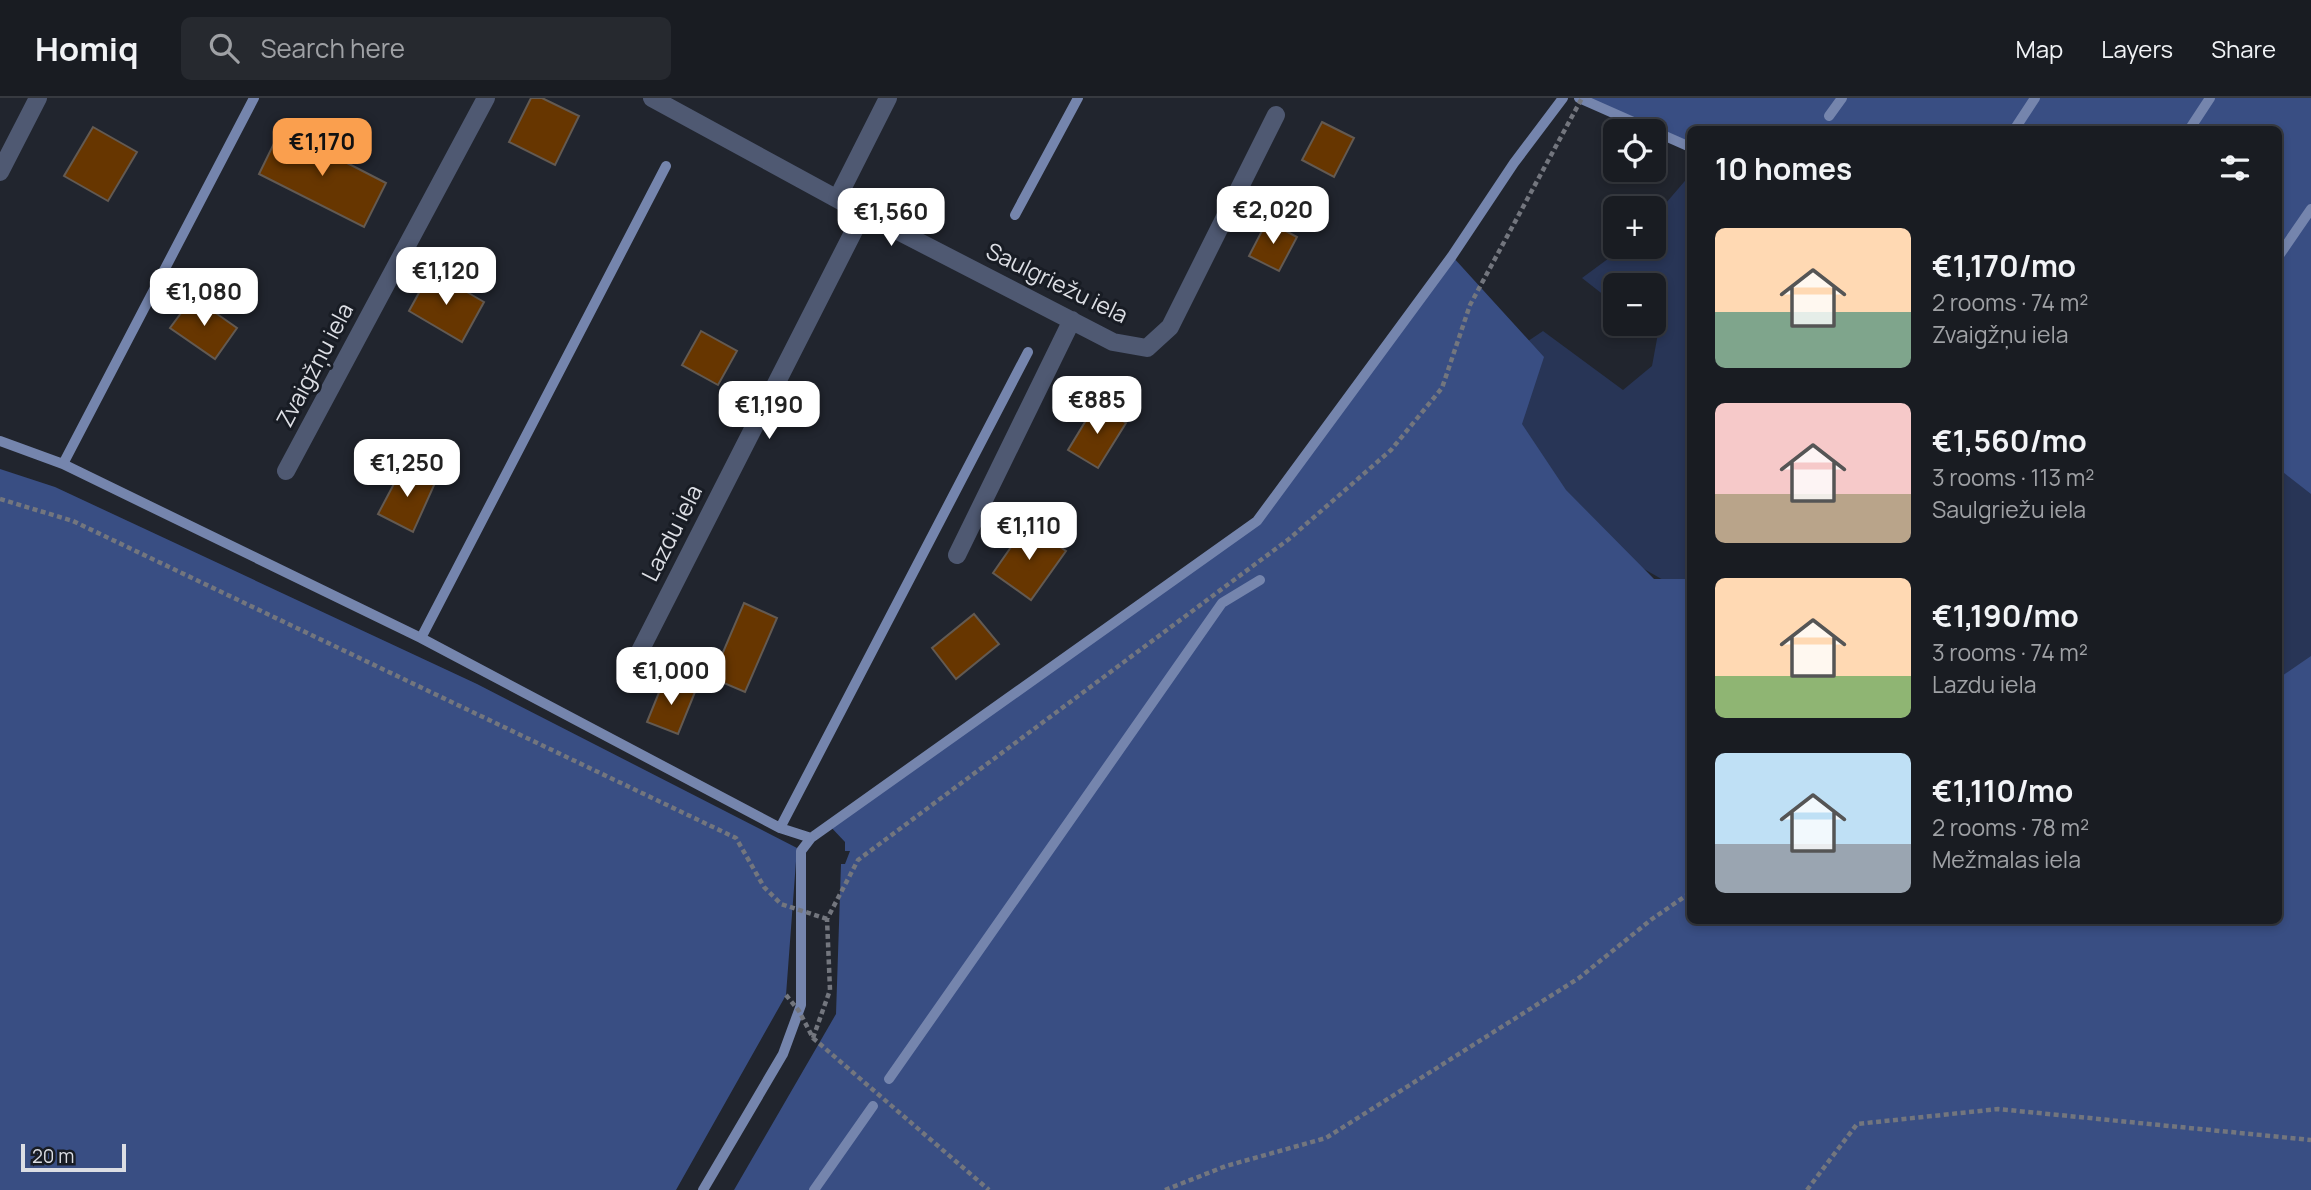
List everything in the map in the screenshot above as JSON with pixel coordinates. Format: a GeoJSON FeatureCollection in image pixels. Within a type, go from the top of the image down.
{"type":"FeatureCollection","features":[{"type":"Feature","properties":{"kind":"street"},"geometry":{"type":"LineString","coordinates":[[0,172],[38,98]]}},
{"type":"Feature","properties":{"kind":"street","name":"Zvaigžņu iela"},"geometry":{"type":"LineString","coordinates":[[286,471],[486,98]]}},
{"type":"Feature","properties":{"kind":"street","name":"Saulgriežu iela"},"geometry":{"type":"LineString","coordinates":[[652,98],[863,213],[1113,342],[1147,348],[1170,327],[1276,115]]}},
{"type":"Feature","properties":{"kind":"street"},"geometry":{"type":"LineString","coordinates":[[837,199],[888,98]]}},
{"type":"Feature","properties":{"kind":"street","name":"Lazdu iela"},"geometry":{"type":"LineString","coordinates":[[640,651],[863,213]]}},
{"type":"Feature","properties":{"kind":"street"},"geometry":{"type":"LineString","coordinates":[[957,555],[1072,320]]}},
{"type":"Feature","properties":{"kind":"path"},"geometry":{"type":"LineString","coordinates":[[813,1038],[830,990],[827,919],[858,860],[1289,539],[1391,450],[1442,388],[1470,304],[1582,98]]}},
{"type":"Feature","properties":{"kind":"path"},"geometry":{"type":"LineString","coordinates":[[0,499],[73,521],[736,838],[764,887],[785,905],[827,919]]}},
{"type":"Feature","properties":{"kind":"path"},"geometry":{"type":"LineString","coordinates":[[1165,1190],[1226,1166],[1326,1138],[1579,978],[1652,919],[1687,895]]}},
{"type":"Feature","properties":{"kind":"path"},"geometry":{"type":"LineString","coordinates":[[786,995],[799,1011],[813,1038],[989,1190]]}},
{"type":"Feature","properties":{"kind":"path"},"geometry":{"type":"LineString","coordinates":[[1807,1190],[1857,1124],[1998,1109],[2311,1140]]}},
{"type":"Feature","properties":{"kind":"shaded area"},"geometry":{"type":"Polygon","coordinates":[[[1579,98],[2311,98],[2311,494],[2282,471],[2282,126],[1687,126],[1687,146],[1666,136],[1666,119],[1627,119],[1579,98]]]}},
{"type":"Feature","properties":{"kind":"shaded area"},"geometry":{"type":"Polygon","coordinates":[[[1687,178],[1687,591],[1602,545],[1520,470],[1519,347],[1543,331],[1623,390],[1652,366],[1658,336],[1666,336],[1666,273],[1603,273],[1603,294],[1582,278],[1608,259],[1666,259],[1666,203],[1687,178]]]}},
{"type":"Feature","properties":{"kind":"shaded area"},"geometry":{"type":"Polygon","coordinates":[[[1452,256],[1544,357],[1522,424],[1566,490],[1654,579],[1687,579],[1687,924],[2282,924],[2282,676],[2311,656],[2311,1190],[734,1190],[836,1014],[841,864],[845,864],[850,851],[845,851],[845,842],[828,824],[1257,521],[1452,256]]]}},
{"type":"Feature","properties":{"kind":"shaded area"},"geometry":{"type":"Polygon","coordinates":[[[2282,419],[2311,432],[2311,765],[2282,786],[2282,419]]]}},
{"type":"Feature","properties":{"kind":"shaded area"},"geometry":{"type":"Polygon","coordinates":[[[0,469],[55,487],[477,684],[797,848],[786,995],[676,1190],[0,1190],[0,469]]]}},
{"type":"Feature","properties":{"kind":"building"},"geometry":{"type":"Polygon","coordinates":[[[531,98],[542,98],[579,116],[555,165],[509,142],[531,98]]]}},
{"type":"Feature","properties":{"kind":"building"},"geometry":{"type":"Polygon","coordinates":[[[1322,122],[1354,138],[1334,177],[1302,160],[1322,122]]]}},
{"type":"Feature","properties":{"kind":"building"},"geometry":{"type":"Polygon","coordinates":[[[93,127],[137,152],[108,201],[64,176],[93,127]]]}},
{"type":"Feature","properties":{"kind":"building"},"geometry":{"type":"Polygon","coordinates":[[[281,129],[386,183],[364,227],[259,174],[281,129]]]}},
{"type":"Feature","properties":{"kind":"building"},"geometry":{"type":"Polygon","coordinates":[[[1267,221],[1297,237],[1279,271],[1249,256],[1267,221]]]}},
{"type":"Feature","properties":{"kind":"building"},"geometry":{"type":"Polygon","coordinates":[[[431,271],[484,302],[462,342],[409,311],[431,271]]]}},
{"type":"Feature","properties":{"kind":"building"},"geometry":{"type":"Polygon","coordinates":[[[193,297],[237,328],[215,359],[170,328],[193,297]]]}},
{"type":"Feature","properties":{"kind":"building"},"geometry":{"type":"Polygon","coordinates":[[[701,331],[737,351],[718,385],[682,365],[701,331]]]}},
{"type":"Feature","properties":{"kind":"building"},"geometry":{"type":"Polygon","coordinates":[[[1096,404],[1126,423],[1098,468],[1068,450],[1096,404]]]}},
{"type":"Feature","properties":{"kind":"building"},"geometry":{"type":"Polygon","coordinates":[[[404,465],[435,483],[413,532],[378,514],[404,465]]]}},
{"type":"Feature","properties":{"kind":"building"},"geometry":{"type":"Polygon","coordinates":[[[1027,524],[1066,551],[1031,600],[993,573],[1027,524]]]}},
{"type":"Feature","properties":{"kind":"building"},"geometry":{"type":"Polygon","coordinates":[[[744,603],[777,618],[745,692],[712,678],[744,603]]]}},
{"type":"Feature","properties":{"kind":"building"},"geometry":{"type":"Polygon","coordinates":[[[974,614],[999,644],[956,679],[932,648],[974,614]]]}},
{"type":"Feature","properties":{"kind":"building"},"geometry":{"type":"Polygon","coordinates":[[[664,680],[695,692],[678,734],[647,722],[664,680]]]}},
{"type":"Feature","properties":{"kind":"waterway"},"geometry":{"type":"LineString","coordinates":[[63,464],[254,98]]}},
{"type":"Feature","properties":{"kind":"waterway"},"geometry":{"type":"LineString","coordinates":[[1015,215],[1078,98]]}},
{"type":"Feature","properties":{"kind":"waterway"},"geometry":{"type":"LineString","coordinates":[[703,1190],[783,1054],[801,1005],[801,851],[811,838],[1257,521],[1452,256],[1514,163],[1563,98]]}},
{"type":"Feature","properties":{"kind":"waterway"},"geometry":{"type":"LineString","coordinates":[[1579,98],[1687,146]]}},
{"type":"Feature","properties":{"kind":"waterway"},"geometry":{"type":"LineString","coordinates":[[1829,116],[1842,98]]}},
{"type":"Feature","properties":{"kind":"waterway"},"geometry":{"type":"LineString","coordinates":[[2017,126],[2035,98]]}},
{"type":"Feature","properties":{"kind":"waterway"},"geometry":{"type":"LineString","coordinates":[[2192,126],[2210,98]]}},
{"type":"Feature","properties":{"kind":"waterway"},"geometry":{"type":"LineString","coordinates":[[421,638],[666,166]]}},
{"type":"Feature","properties":{"kind":"waterway"},"geometry":{"type":"LineString","coordinates":[[2282,251],[2311,209]]}},
{"type":"Feature","properties":{"kind":"waterway"},"geometry":{"type":"LineString","coordinates":[[780,828],[1028,352]]}},
{"type":"Feature","properties":{"kind":"waterway"},"geometry":{"type":"LineString","coordinates":[[0,441],[63,464],[421,638],[780,828],[811,838]]}},
{"type":"Feature","properties":{"kind":"waterway"},"geometry":{"type":"LineString","coordinates":[[889,1079],[1222,603],[1260,580]]}},
{"type":"Feature","properties":{"kind":"waterway"},"geometry":{"type":"LineString","coordinates":[[814,1190],[873,1106]]}}]}
